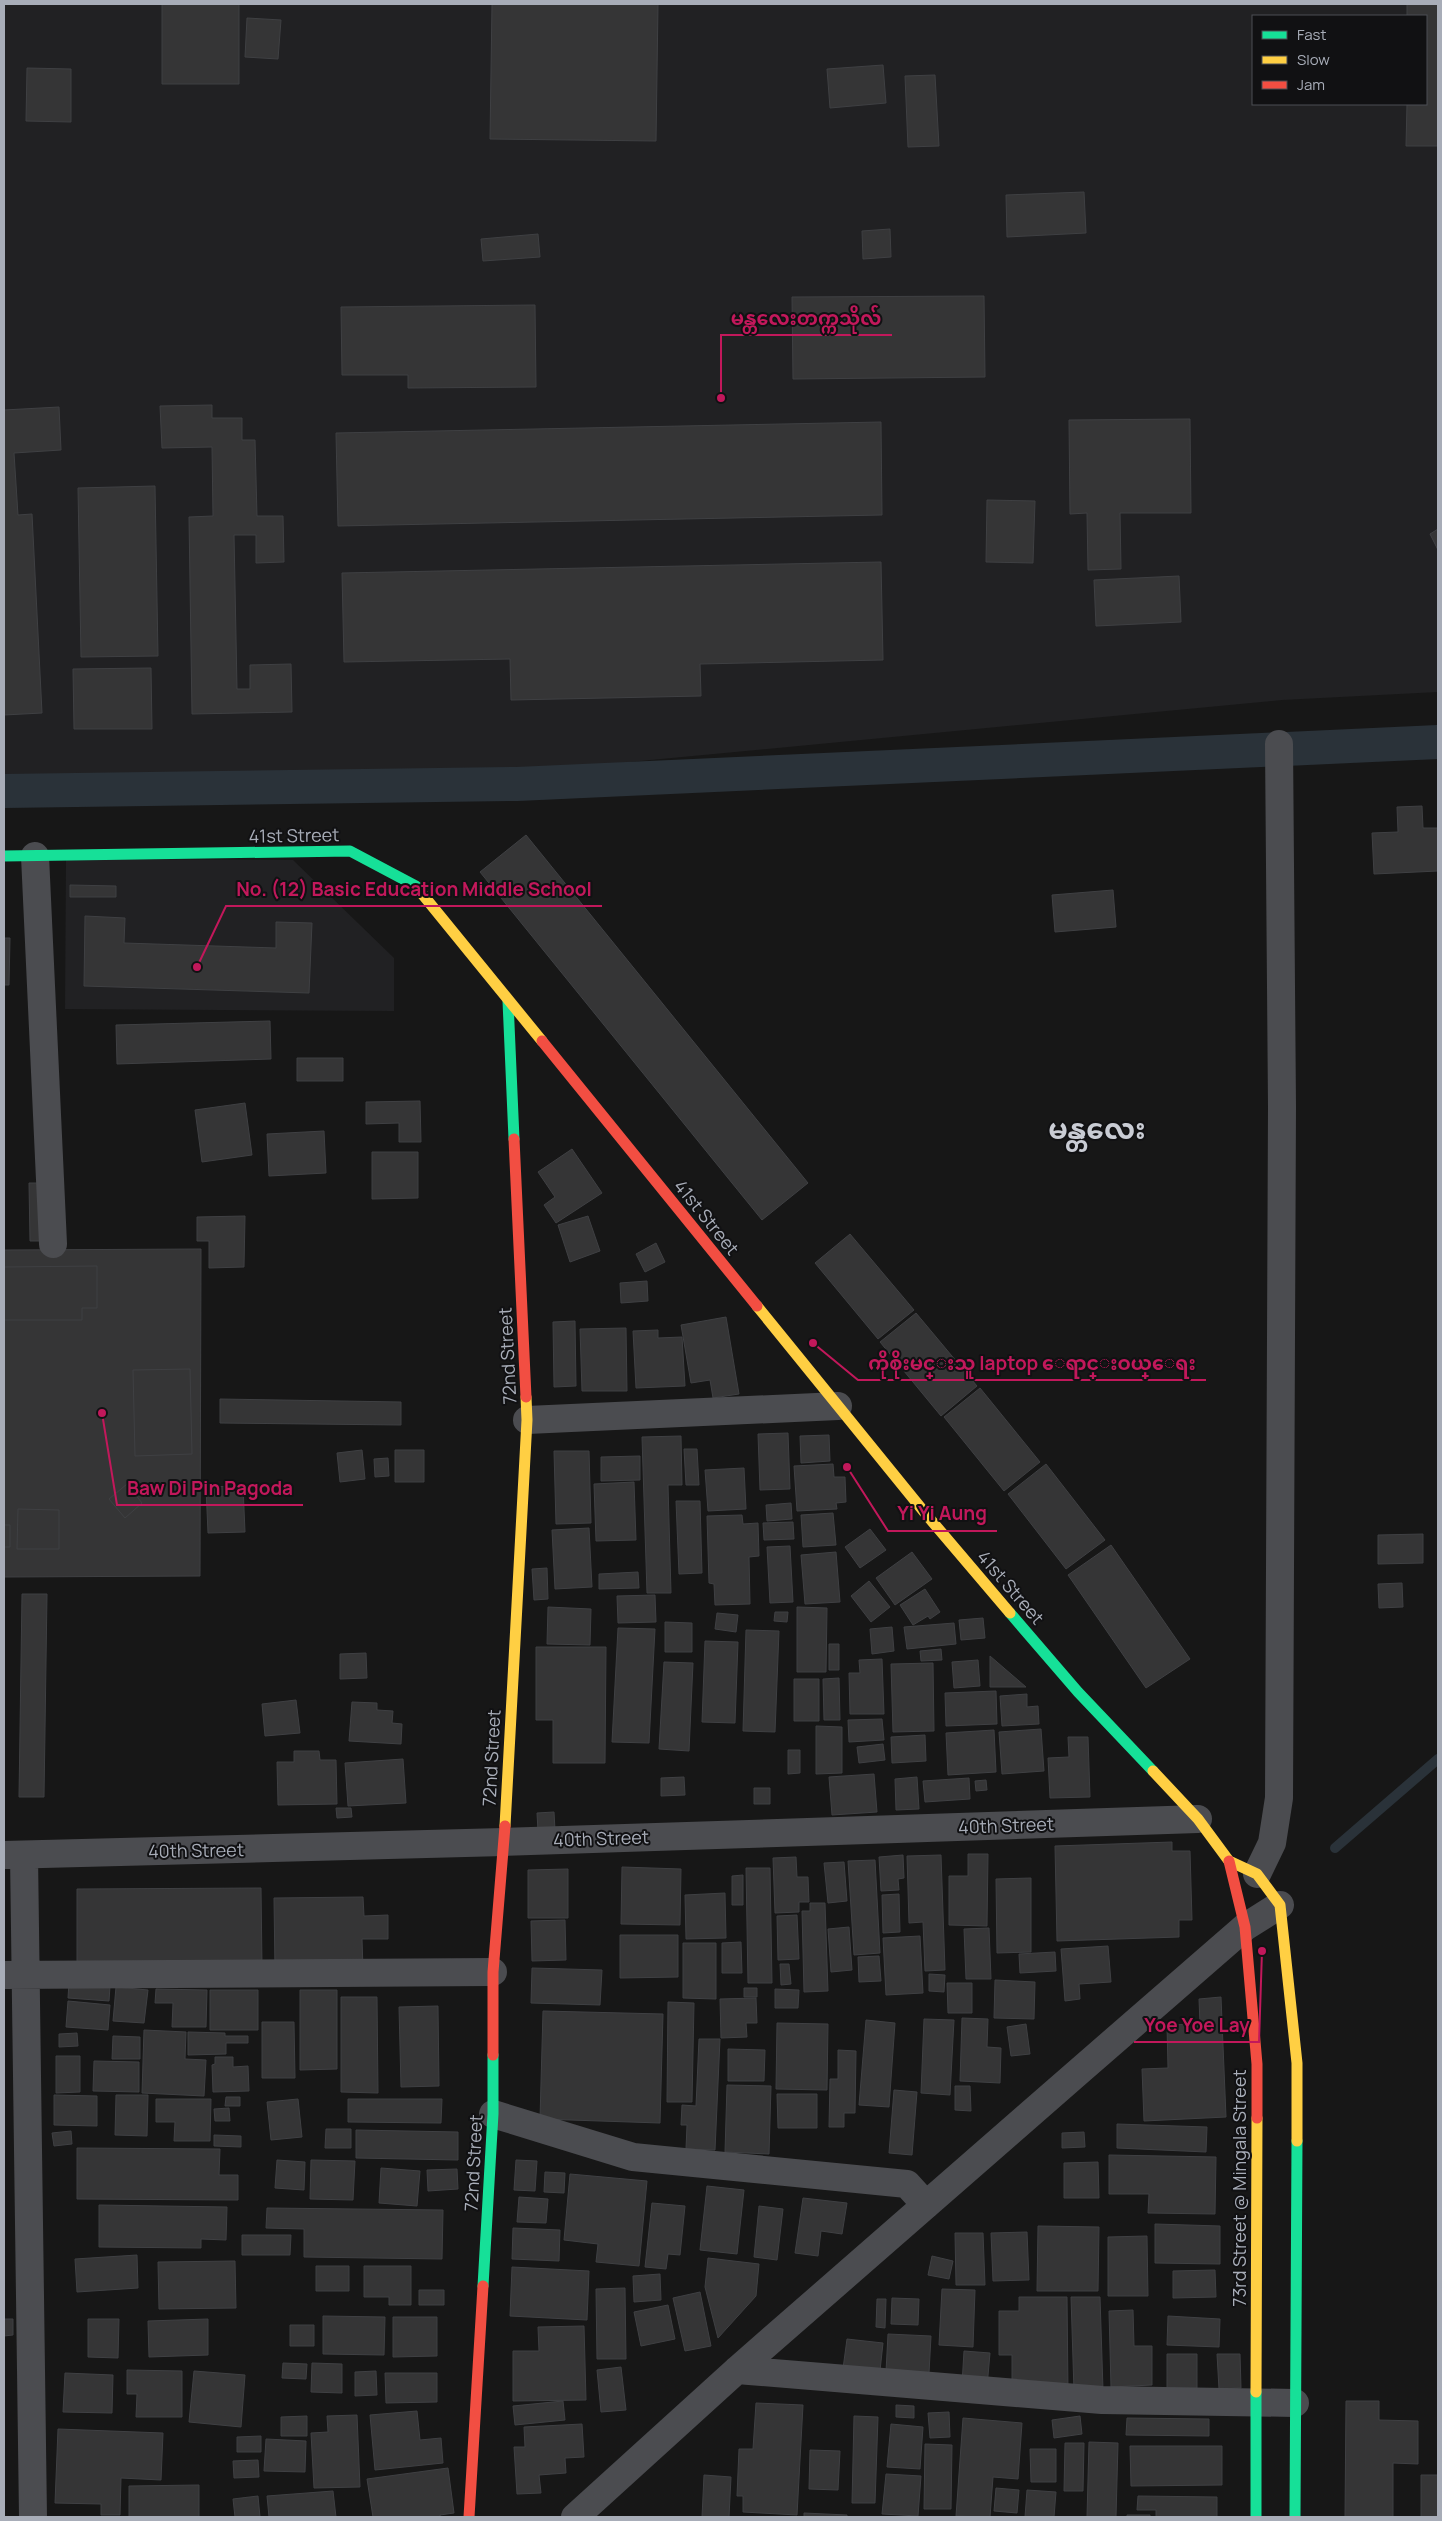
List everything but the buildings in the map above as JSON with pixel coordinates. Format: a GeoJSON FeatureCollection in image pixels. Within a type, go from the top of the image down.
{"type":"FeatureCollection","features":[{"type":"Feature","properties":{"kind":"main road","name":"41st Street"},"geometry":{"type":"LineString","coordinates":[[4,856],[350,851],[416,886],[925,1513],[1078,1692],[1198,1819],[1229,1861],[1257,1874]]}},
{"type":"Feature","properties":{"kind":"main road","name":"72nd Street"},"geometry":{"type":"LineString","coordinates":[[469,2517],[493,2114],[493,1972],[504,1842],[527,1420],[508,1001]]}},
{"type":"Feature","properties":{"kind":"main road","name":"73rd Street @ Mingala Street"},"geometry":{"type":"LineString","coordinates":[[1229,1861],[1245,1927],[1257,2064],[1262,2288],[1256,2517]]}},
{"type":"Feature","properties":{"kind":"main road"},"geometry":{"type":"LineString","coordinates":[[1257,1874],[1280,1905],[1297,2063],[1292,2285],[1295,2517]]}},
{"type":"Feature","properties":{"kind":"main road"},"geometry":{"type":"LineString","coordinates":[[1257,2064],[1297,2063]]}},
{"type":"Feature","properties":{"kind":"street"},"geometry":{"type":"LineString","coordinates":[[1257,1874],[1272,1843],[1280,1798],[1282,1127],[1279,756]]}},
{"type":"Feature","properties":{"kind":"street"},"geometry":{"type":"LineString","coordinates":[[35,856],[53,1244]]}},
{"type":"Feature","properties":{"kind":"street"},"geometry":{"type":"LineString","coordinates":[[527,1420],[838,1406]]}},
{"type":"Feature","properties":{"kind":"street","name":"40th Street"},"geometry":{"type":"LineString","coordinates":[[14,1854],[504,1842],[1198,1819]]}},
{"type":"Feature","properties":{"kind":"street"},"geometry":{"type":"LineString","coordinates":[[14,1854],[15,1975],[33,2517]]}},
{"type":"Feature","properties":{"kind":"street"},"geometry":{"type":"LineString","coordinates":[[575,2517],[737,2370],[1245,1927],[1280,1905]]}},
{"type":"Feature","properties":{"kind":"street"},"geometry":{"type":"LineString","coordinates":[[15,1975],[493,1972]]}},
{"type":"Feature","properties":{"kind":"street"},"geometry":{"type":"LineString","coordinates":[[493,2114],[633,2156],[907,2184],[926,2205]]}},
{"type":"Feature","properties":{"kind":"street"},"geometry":{"type":"LineString","coordinates":[[737,2370],[1102,2400],[1295,2403]]}},
{"type":"Feature","properties":{"kind":"shaded area"},"geometry":{"type":"Polygon","coordinates":[[[4,4],[1438,4],[1438,692],[1282,700],[377,786],[4,799],[4,4]]]}},
{"type":"Feature","properties":{"kind":"shaded area"},"geometry":{"type":"Polygon","coordinates":[[[66,859],[293,860],[394,958],[394,1011],[65,1009],[66,859]]]}},
{"type":"Feature","properties":{"kind":"waterway"},"geometry":{"type":"LineString","coordinates":[[4,791],[517,784],[1438,742]]}},
{"type":"Feature","properties":{"kind":"waterway"},"geometry":{"type":"LineString","coordinates":[[1335,1848],[1438,1759]]}},
{"type":"Feature","properties":{"kind":"traffic: fast"},"geometry":{"type":"LineString","coordinates":[[4,856],[350,851],[416,886],[419,890]]}},
{"type":"Feature","properties":{"kind":"traffic: fast"},"geometry":{"type":"LineString","coordinates":[[508,1001],[514,1139]]}},
{"type":"Feature","properties":{"kind":"traffic: fast"},"geometry":{"type":"LineString","coordinates":[[1010,1613],[1078,1692],[1153,1771]]}},
{"type":"Feature","properties":{"kind":"traffic: fast"},"geometry":{"type":"LineString","coordinates":[[483,2286],[493,2114],[493,2055]]}},
{"type":"Feature","properties":{"kind":"traffic: fast"},"geometry":{"type":"LineString","coordinates":[[1295,2517],[1297,2141]]}},
{"type":"Feature","properties":{"kind":"traffic: fast"},"geometry":{"type":"LineString","coordinates":[[1256,2392],[1256,2517]]}},
{"type":"Feature","properties":{"kind":"traffic: slow"},"geometry":{"type":"LineString","coordinates":[[419,890],[542,1041]]}},
{"type":"Feature","properties":{"kind":"traffic: slow"},"geometry":{"type":"LineString","coordinates":[[757,1306],[925,1513],[1010,1613]]}},
{"type":"Feature","properties":{"kind":"traffic: slow"},"geometry":{"type":"LineString","coordinates":[[505,1826],[527,1420],[526,1397]]}},
{"type":"Feature","properties":{"kind":"traffic: slow"},"geometry":{"type":"LineString","coordinates":[[1153,1771],[1198,1819],[1229,1861],[1257,1874],[1280,1905],[1297,2063],[1297,2141]]}},
{"type":"Feature","properties":{"kind":"traffic: slow"},"geometry":{"type":"LineString","coordinates":[[1256,2392],[1257,2118]]}},
{"type":"Feature","properties":{"kind":"traffic: jam"},"geometry":{"type":"LineString","coordinates":[[542,1041],[757,1306]]}},
{"type":"Feature","properties":{"kind":"traffic: jam"},"geometry":{"type":"LineString","coordinates":[[514,1139],[526,1397]]}},
{"type":"Feature","properties":{"kind":"traffic: jam"},"geometry":{"type":"LineString","coordinates":[[493,2055],[493,1972],[505,1826]]}},
{"type":"Feature","properties":{"kind":"traffic: jam"},"geometry":{"type":"LineString","coordinates":[[1229,1861],[1245,1927],[1257,2064],[1257,2118]]}},
{"type":"Feature","properties":{"kind":"traffic: jam"},"geometry":{"type":"LineString","coordinates":[[469,2517],[483,2286]]}},
{"type":"Feature","properties":{"kind":"place","name":"မန္တလေးတက္ကသိုလ်"},"geometry":{"type":"Point","coordinates":[721,398]}},
{"type":"Feature","properties":{"kind":"place","name":"No. (12) Basic Education Middle School"},"geometry":{"type":"Point","coordinates":[197,967]}},
{"type":"Feature","properties":{"kind":"place","name":"ကိုစိုးမင္းသူ laptop ေရာင္းဝယ္ေရး"},"geometry":{"type":"Point","coordinates":[813,1343]}},
{"type":"Feature","properties":{"kind":"place","name":"Baw Di Pin Pagoda"},"geometry":{"type":"Point","coordinates":[102,1413]}},
{"type":"Feature","properties":{"kind":"place","name":"Yi Yi Aung"},"geometry":{"type":"Point","coordinates":[847,1467]}},
{"type":"Feature","properties":{"kind":"place","name":"Yoe Yoe Lay"},"geometry":{"type":"Point","coordinates":[1262,1951]}},
{"type":"Feature","properties":{"kind":"district","name":"မန္တလေး"},"geometry":{"type":"Point","coordinates":[1097,1128]}}]}
